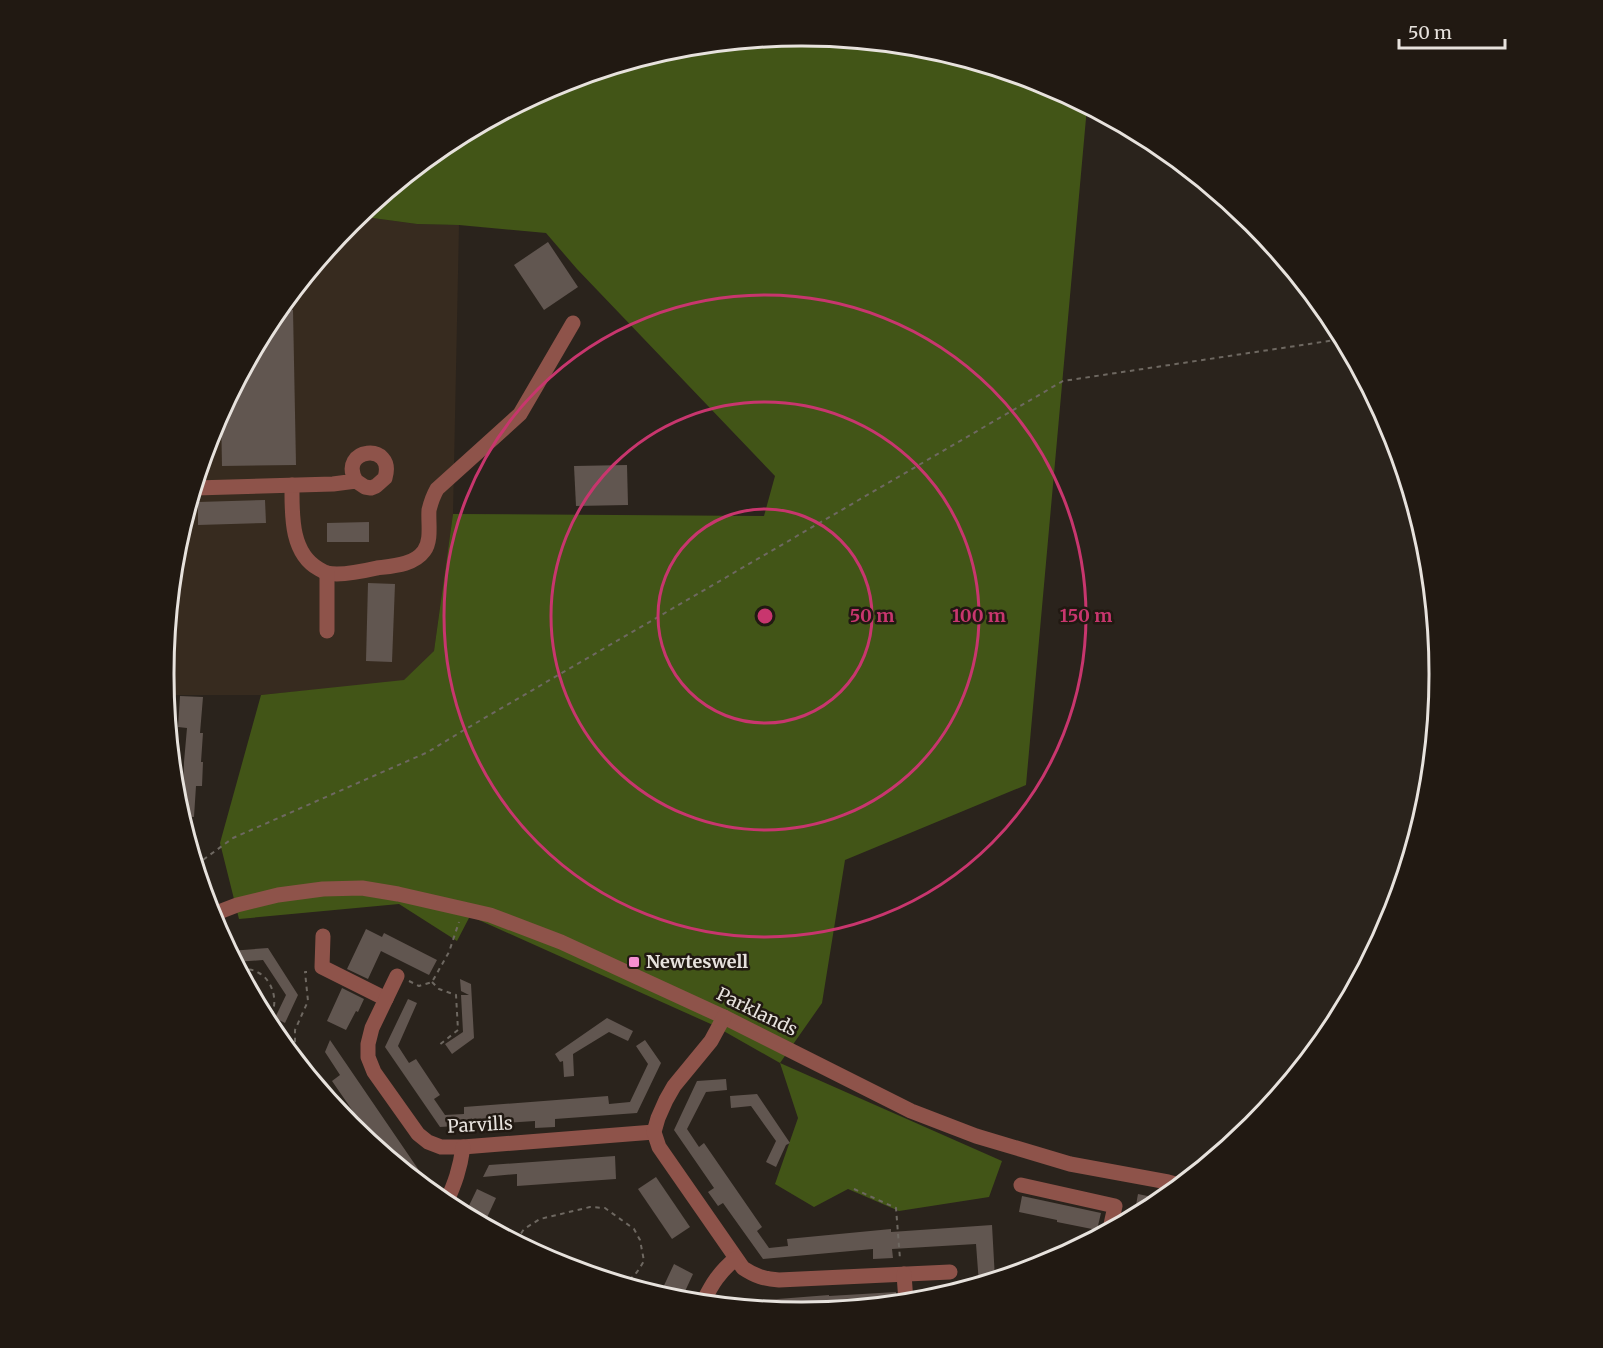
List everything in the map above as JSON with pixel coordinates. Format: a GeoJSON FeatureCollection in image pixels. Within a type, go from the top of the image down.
{"type":"FeatureCollection","features":[{"type":"Feature","properties":{"kind":"street"},"geometry":{"type":"LineString","coordinates":[[292,485],[292,513],[298,546],[313,566],[327,573],[349,573],[406,563],[423,554],[428,545],[429,513],[437,489],[520,414],[573,323]]}},
{"type":"Feature","properties":{"kind":"street"},"geometry":{"type":"LineString","coordinates":[[202,488],[333,484],[356,481]]}},
{"type":"Feature","properties":{"kind":"street"},"geometry":{"type":"LineString","coordinates":[[327,573],[327,631]]}},
{"type":"Feature","properties":{"kind":"street","name":"Parklands"},"geometry":{"type":"LineString","coordinates":[[221,911],[278,895],[323,889],[362,888],[490,915],[561,942],[724,1017],[911,1111],[976,1136],[1070,1164],[1169,1182]]}},
{"type":"Feature","properties":{"kind":"street"},"geometry":{"type":"LineString","coordinates":[[323,936],[322,967],[386,999]]}},
{"type":"Feature","properties":{"kind":"street","name":"Parvills"},"geometry":{"type":"LineString","coordinates":[[397,976],[372,1028],[368,1057],[374,1072],[418,1134],[428,1142],[441,1147],[463,1147],[654,1132]]}},
{"type":"Feature","properties":{"kind":"street"},"geometry":{"type":"LineString","coordinates":[[724,1017],[711,1041],[674,1086],[662,1109],[654,1132],[659,1147],[735,1259],[754,1276],[767,1279],[950,1272]]}},
{"type":"Feature","properties":{"kind":"street"},"geometry":{"type":"LineString","coordinates":[[450,1194],[457,1180],[463,1147]]}},
{"type":"Feature","properties":{"kind":"street"},"geometry":{"type":"LineString","coordinates":[[1021,1185],[1115,1206],[1112,1219]]}},
{"type":"Feature","properties":{"kind":"street"},"geometry":{"type":"LineString","coordinates":[[707,1294],[721,1271],[735,1259]]}},
{"type":"Feature","properties":{"kind":"street"},"geometry":{"type":"LineString","coordinates":[[904,1274],[905,1292]]}},
{"type":"Feature","properties":{"kind":"path"},"geometry":{"type":"LineString","coordinates":[[202,860],[233,837],[428,752],[1062,381],[1333,340]]}},
{"type":"Feature","properties":{"kind":"path"},"geometry":{"type":"LineString","coordinates":[[397,976],[419,986],[432,981],[449,952],[463,908]]}},
{"type":"Feature","properties":{"kind":"path"},"geometry":{"type":"LineString","coordinates":[[295,1044],[295,1030],[308,1001],[305,972],[322,967]]}},
{"type":"Feature","properties":{"kind":"path"},"geometry":{"type":"LineString","coordinates":[[248,969],[262,974],[274,993],[275,1006],[273,1011]]}},
{"type":"Feature","properties":{"kind":"path"},"geometry":{"type":"LineString","coordinates":[[432,981],[438,989],[456,995],[458,1030],[438,1046]]}},
{"type":"Feature","properties":{"kind":"path"},"geometry":{"type":"LineString","coordinates":[[854,1189],[896,1208],[900,1261],[904,1274]]}},
{"type":"Feature","properties":{"kind":"path"},"geometry":{"type":"LineString","coordinates":[[520,1235],[540,1219],[590,1207],[605,1208],[634,1229],[640,1240],[644,1261],[632,1278]]}},
{"type":"Feature","properties":{"kind":"shaded area"},"geometry":{"type":"Polygon","coordinates":[[[371,218],[417,224],[459,225],[453,514],[434,651],[408,681],[261,695],[175,695],[175,633],[186,552],[207,472],[222,434],[258,360],[280,325],[330,260],[371,218]]]}},
{"type":"Feature","properties":{"kind":"green space"},"geometry":{"type":"Polygon","coordinates":[[[802,46],[883,52],[964,68],[1042,94],[1086,115],[1026,785],[845,860],[822,1003],[780,1063],[713,1025],[470,916],[457,941],[399,904],[239,919],[220,843],[261,695],[404,680],[434,651],[453,514],[764,516],[775,476],[577,269],[546,233],[459,225],[417,224],[371,218],[420,176],[453,152],[524,111],[561,94],[639,68],[679,59],[720,52],[802,46]]]}},
{"type":"Feature","properties":{"kind":"green space"},"geometry":{"type":"Polygon","coordinates":[[[780,1063],[1002,1161],[989,1197],[899,1211],[848,1189],[814,1207],[775,1184],[798,1118],[780,1063]]]}},
{"type":"Feature","properties":{"kind":"building"},"geometry":{"type":"Polygon","coordinates":[[[548,242],[578,287],[544,310],[514,265],[548,242]]]}},
{"type":"Feature","properties":{"kind":"building"},"geometry":{"type":"Polygon","coordinates":[[[293,310],[296,465],[222,466],[221,435],[239,396],[258,360],[280,325],[293,310]]]}},
{"type":"Feature","properties":{"kind":"building"},"geometry":{"type":"Polygon","coordinates":[[[627,465],[628,505],[576,506],[574,466],[627,465]]]}},
{"type":"Feature","properties":{"kind":"building"},"geometry":{"type":"Polygon","coordinates":[[[265,500],[266,523],[198,525],[198,502],[265,500]]]}},
{"type":"Feature","properties":{"kind":"building"},"geometry":{"type":"Polygon","coordinates":[[[369,522],[369,542],[327,542],[327,523],[369,522]]]}},
{"type":"Feature","properties":{"kind":"building"},"geometry":{"type":"Polygon","coordinates":[[[368,583],[395,584],[392,662],[366,661],[368,583]]]}},
{"type":"Feature","properties":{"kind":"building"},"geometry":{"type":"Polygon","coordinates":[[[180,696],[203,697],[200,733],[203,733],[202,786],[196,786],[194,817],[191,817],[183,781],[187,728],[178,727],[180,696]]]}},
{"type":"Feature","properties":{"kind":"building"},"geometry":{"type":"Polygon","coordinates":[[[366,929],[382,937],[384,933],[437,960],[429,975],[381,951],[368,979],[347,969],[366,929]]]}},
{"type":"Feature","properties":{"kind":"building"},"geometry":{"type":"Polygon","coordinates":[[[268,948],[298,995],[285,1023],[276,1016],[286,995],[263,960],[244,961],[238,950],[268,948]]]}},
{"type":"Feature","properties":{"kind":"building"},"geometry":{"type":"Polygon","coordinates":[[[460,979],[471,984],[474,1038],[452,1054],[445,1044],[463,1032],[461,995],[469,995],[461,991],[460,979]]]}},
{"type":"Feature","properties":{"kind":"building"},"geometry":{"type":"Polygon","coordinates":[[[342,988],[364,999],[346,1030],[327,1021],[342,988]]]}},
{"type":"Feature","properties":{"kind":"building"},"geometry":{"type":"Polygon","coordinates":[[[408,999],[417,1003],[398,1046],[409,1063],[416,1059],[440,1095],[434,1099],[445,1115],[464,1114],[464,1107],[608,1096],[609,1104],[630,1102],[648,1064],[636,1046],[645,1040],[661,1063],[637,1113],[555,1119],[555,1127],[535,1128],[535,1121],[440,1127],[385,1047],[408,999]]]}},
{"type":"Feature","properties":{"kind":"building"},"geometry":{"type":"Polygon","coordinates":[[[607,1018],[633,1031],[628,1041],[609,1032],[573,1054],[574,1076],[564,1077],[563,1061],[560,1062],[555,1054],[607,1018]]]}},
{"type":"Feature","properties":{"kind":"building"},"geometry":{"type":"Polygon","coordinates":[[[330,1040],[420,1172],[356,1116],[332,1081],[340,1075],[325,1052],[330,1040]]]}},
{"type":"Feature","properties":{"kind":"building"},"geometry":{"type":"Polygon","coordinates":[[[726,1079],[727,1090],[706,1092],[687,1129],[699,1147],[704,1143],[762,1227],[757,1231],[769,1248],[788,1246],[787,1239],[891,1229],[891,1232],[992,1225],[995,1271],[978,1276],[976,1244],[892,1249],[893,1258],[873,1259],[873,1249],[763,1259],[723,1203],[718,1206],[708,1192],[714,1188],[674,1130],[697,1081],[726,1079]]]}},
{"type":"Feature","properties":{"kind":"building"},"geometry":{"type":"Polygon","coordinates":[[[757,1094],[790,1143],[786,1145],[776,1167],[766,1162],[776,1141],[751,1106],[731,1108],[730,1096],[757,1094]]]}},
{"type":"Feature","properties":{"kind":"building"},"geometry":{"type":"Polygon","coordinates":[[[615,1156],[616,1179],[517,1186],[517,1174],[483,1177],[489,1165],[615,1156]]]}},
{"type":"Feature","properties":{"kind":"building"},"geometry":{"type":"Polygon","coordinates":[[[656,1177],[690,1227],[672,1239],[638,1189],[656,1177]]]}},
{"type":"Feature","properties":{"kind":"building"},"geometry":{"type":"Polygon","coordinates":[[[477,1189],[496,1198],[487,1217],[469,1206],[477,1189]]]}},
{"type":"Feature","properties":{"kind":"building"},"geometry":{"type":"Polygon","coordinates":[[[1138,1194],[1149,1196],[1136,1204],[1138,1194]]]}},
{"type":"Feature","properties":{"kind":"building"},"geometry":{"type":"Polygon","coordinates":[[[1022,1196],[1101,1213],[1098,1227],[1093,1229],[1019,1212],[1022,1196]]]}},
{"type":"Feature","properties":{"kind":"building"},"geometry":{"type":"Polygon","coordinates":[[[674,1264],[693,1274],[686,1290],[664,1286],[674,1264]]]}},
{"type":"Feature","properties":{"kind":"building"},"geometry":{"type":"Polygon","coordinates":[[[896,1292],[883,1296],[843,1300],[802,1302],[762,1300],[896,1292]]]}},
{"type":"Feature","properties":{"kind":"place","name":"Newteswell"},"geometry":{"type":"Point","coordinates":[634,962]}}]}
